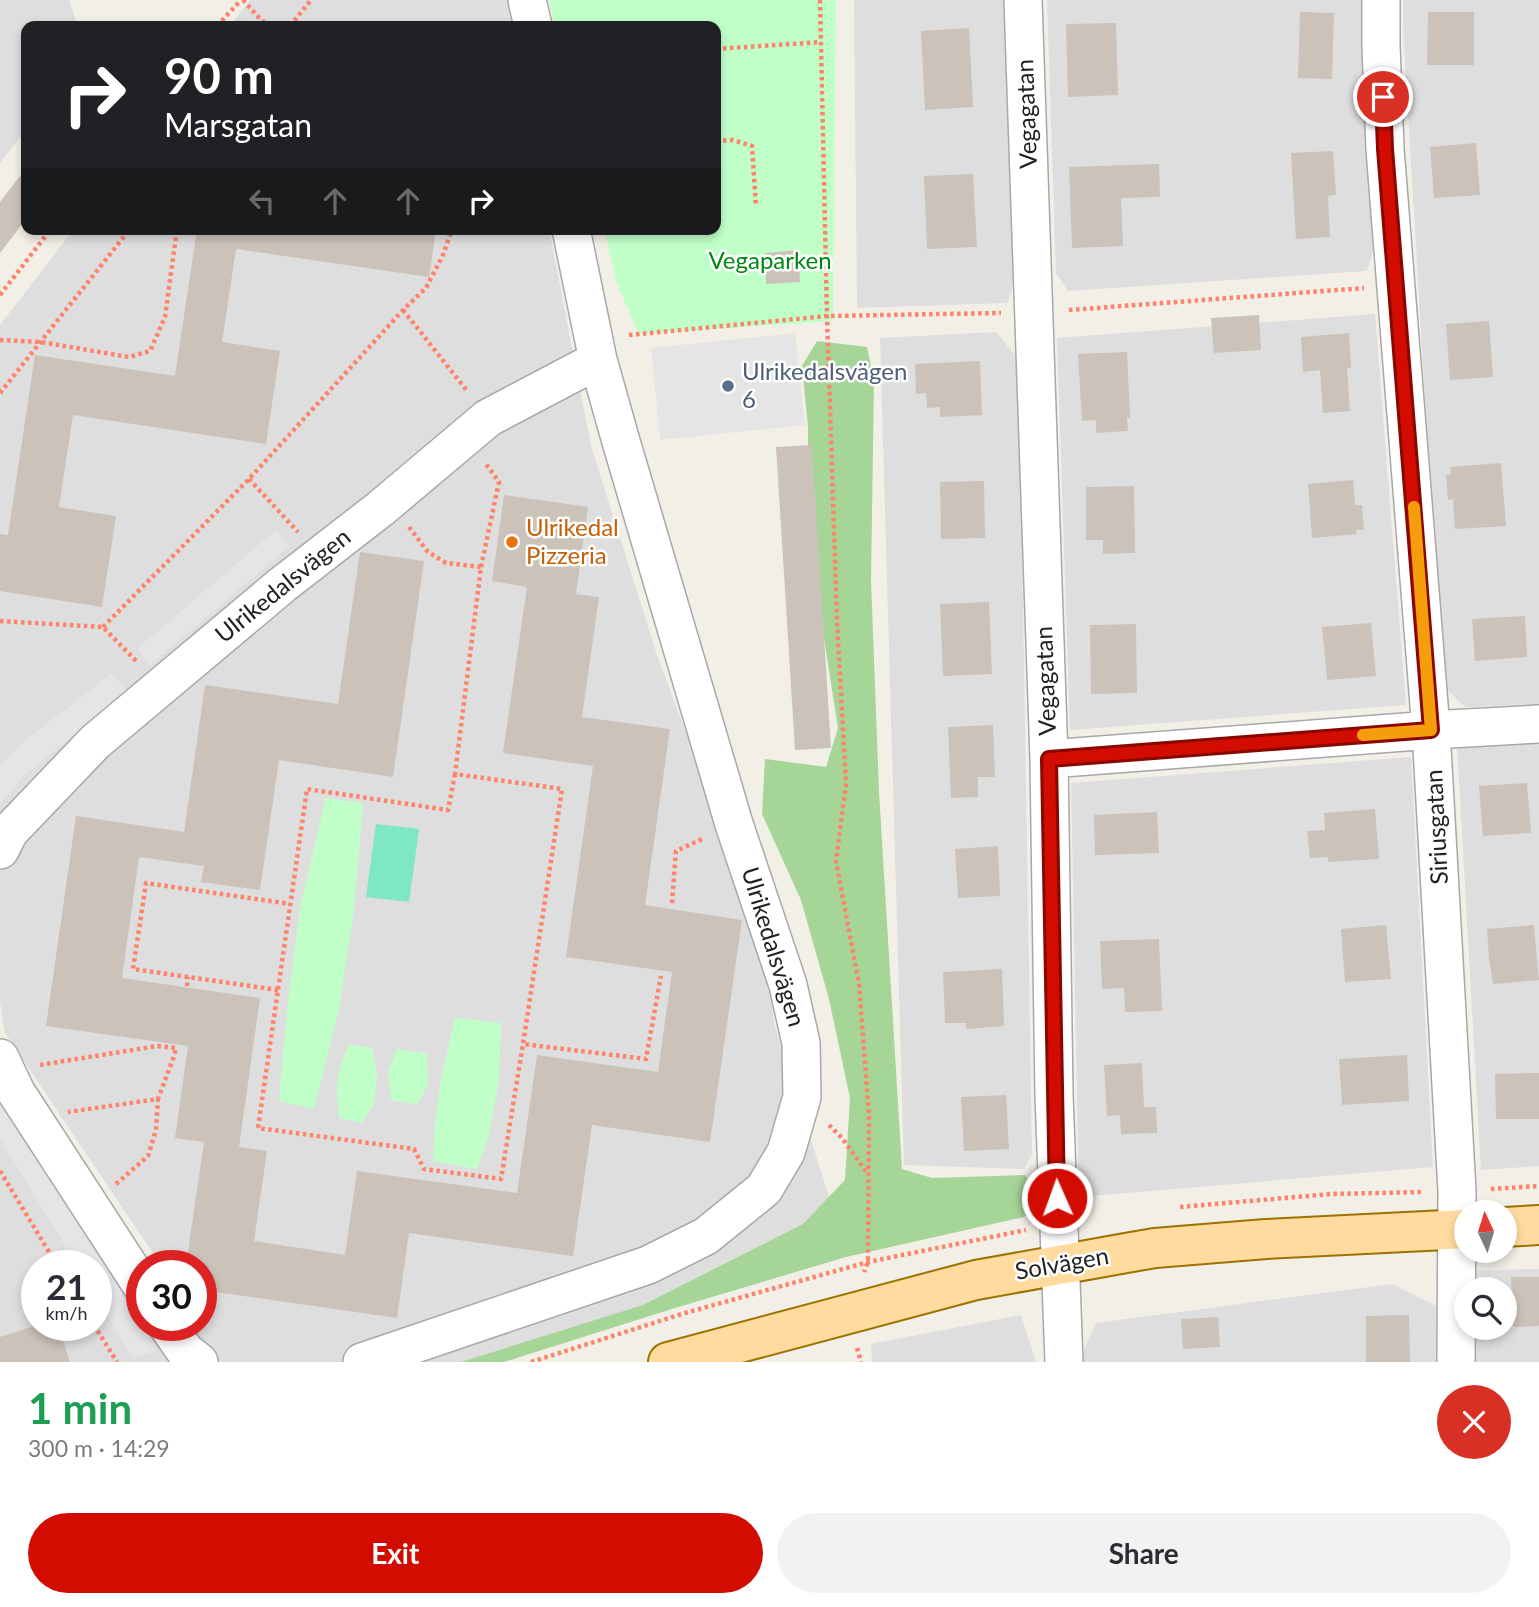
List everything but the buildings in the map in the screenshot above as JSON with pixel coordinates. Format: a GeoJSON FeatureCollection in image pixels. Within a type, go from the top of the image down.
{"type":"FeatureCollection","features":[{"type":"Feature","properties":{"kind":"main road"},"geometry":{"type":"LineString","coordinates":[[1517,1226],[1539,1225]]}},
{"type":"Feature","properties":{"kind":"main road","name":"Solvägen"},"geometry":{"type":"LineString","coordinates":[[668,1362],[976,1279],[1059,1264],[1155,1248],[1454,1229]]}},
{"type":"Feature","properties":{"kind":"street"},"geometry":{"type":"LineString","coordinates":[[527,0],[532,21]]}},
{"type":"Feature","properties":{"kind":"street","name":"Vegagatan"},"geometry":{"type":"LineString","coordinates":[[1023,0],[1049,759],[1054,1095],[1064,1362]]}},
{"type":"Feature","properties":{"kind":"street","name":"Siriusgatan"},"geometry":{"type":"LineString","coordinates":[[1381,0],[1385,149],[1431,730],[1458,1200]]}},
{"type":"Feature","properties":{"kind":"street","name":"Ulrikedalsvägen"},"geometry":{"type":"LineString","coordinates":[[362,1362],[648,1265],[706,1236],[764,1189],[786,1152],[802,1097],[801,1043],[788,985],[734,824],[596,349],[572,235]]}},
{"type":"Feature","properties":{"kind":"street","name":"Ulrikedalsvägen"},"geometry":{"type":"LineString","coordinates":[[0,850],[9,832],[95,742],[282,585],[488,418],[596,349]]}},
{"type":"Feature","properties":{"kind":"street"},"geometry":{"type":"LineString","coordinates":[[1049,759],[1539,724]]}},
{"type":"Feature","properties":{"kind":"street"},"geometry":{"type":"LineString","coordinates":[[4,1066],[16,1092],[126,1261]]}},
{"type":"Feature","properties":{"kind":"street","name":"Siriusgatan"},"geometry":{"type":"LineString","coordinates":[[1456,1362],[1460,1264]]}},
{"type":"Feature","properties":{"kind":"street"},"geometry":{"type":"LineString","coordinates":[[177,1341],[184,1351],[199,1362]]}},
{"type":"Feature","properties":{"kind":"path"},"geometry":{"type":"LineString","coordinates":[[221,21],[242,0],[262,21]]}},
{"type":"Feature","properties":{"kind":"path"},"geometry":{"type":"LineString","coordinates":[[294,21],[311,0]]}},
{"type":"Feature","properties":{"kind":"path"},"geometry":{"type":"LineString","coordinates":[[820,0],[837,621],[846,784],[836,861],[859,984],[869,1116],[867,1262]]}},
{"type":"Feature","properties":{"kind":"path"},"geometry":{"type":"LineString","coordinates":[[721,49],[821,42]]}},
{"type":"Feature","properties":{"kind":"path"},"geometry":{"type":"LineString","coordinates":[[721,141],[733,140],[752,146],[756,207]]}},
{"type":"Feature","properties":{"kind":"path"},"geometry":{"type":"LineString","coordinates":[[0,295],[46,235]]}},
{"type":"Feature","properties":{"kind":"path"},"geometry":{"type":"LineString","coordinates":[[0,393],[125,235]]}},
{"type":"Feature","properties":{"kind":"path"},"geometry":{"type":"LineString","coordinates":[[0,340],[41,342],[129,357],[150,351],[165,317],[176,235]]}},
{"type":"Feature","properties":{"kind":"path"},"geometry":{"type":"LineString","coordinates":[[103,627],[249,479],[426,288],[450,235]]}},
{"type":"Feature","properties":{"kind":"path"},"geometry":{"type":"LineString","coordinates":[[596,349],[827,316],[1033,313],[1396,285]]}},
{"type":"Feature","properties":{"kind":"path"},"geometry":{"type":"LineString","coordinates":[[403,310],[488,418]]}},
{"type":"Feature","properties":{"kind":"path"},"geometry":{"type":"LineString","coordinates":[[455,774],[562,789],[502,1179],[424,1169],[414,1149],[258,1128],[307,789],[448,810],[481,567],[499,482],[482,460]]}},
{"type":"Feature","properties":{"kind":"path"},"geometry":{"type":"LineString","coordinates":[[249,479],[320,556]]}},
{"type":"Feature","properties":{"kind":"path"},"geometry":{"type":"LineString","coordinates":[[390,500],[428,552],[446,563],[481,567]]}},
{"type":"Feature","properties":{"kind":"path"},"geometry":{"type":"LineString","coordinates":[[0,621],[103,627],[161,687]]}},
{"type":"Feature","properties":{"kind":"path"},"geometry":{"type":"LineString","coordinates":[[672,902],[676,851],[734,824]]}},
{"type":"Feature","properties":{"kind":"path"},"geometry":{"type":"LineString","coordinates":[[278,990],[133,969],[146,883],[290,904]]}},
{"type":"Feature","properties":{"kind":"path"},"geometry":{"type":"LineString","coordinates":[[523,1044],[646,1059],[661,976]]}},
{"type":"Feature","properties":{"kind":"path"},"geometry":{"type":"LineString","coordinates":[[187,986],[188,977]]}},
{"type":"Feature","properties":{"kind":"path"},"geometry":{"type":"LineString","coordinates":[[4,1066],[46,1063],[157,1046],[176,1048],[158,1099],[156,1130],[148,1156],[90,1206]]}},
{"type":"Feature","properties":{"kind":"path"},"geometry":{"type":"LineString","coordinates":[[802,1097],[842,1138],[869,1175]]}},
{"type":"Feature","properties":{"kind":"path"},"geometry":{"type":"LineString","coordinates":[[33,1117],[158,1099]]}},
{"type":"Feature","properties":{"kind":"path"},"geometry":{"type":"LineString","coordinates":[[0,1171],[48,1250]]}},
{"type":"Feature","properties":{"kind":"path"},"geometry":{"type":"LineString","coordinates":[[104,1341],[117,1362]]}},
{"type":"Feature","properties":{"kind":"shaded area"},"geometry":{"type":"Polygon","coordinates":[[[0,0],[69,0],[76,21],[21,21],[21,136],[0,163],[0,0]]]}},
{"type":"Feature","properties":{"kind":"shaded area"},"geometry":{"type":"Polygon","coordinates":[[[250,0],[508,0],[512,21],[234,21],[250,0]]]}},
{"type":"Feature","properties":{"kind":"shaded area"},"geometry":{"type":"Polygon","coordinates":[[[854,0],[1005,0],[1018,274],[1007,303],[857,308],[854,0]]]}},
{"type":"Feature","properties":{"kind":"shaded area"},"geometry":{"type":"Polygon","coordinates":[[[1047,0],[1374,0],[1378,235],[1367,271],[1068,291],[1056,273],[1047,0]]]}},
{"type":"Feature","properties":{"kind":"shaded area"},"geometry":{"type":"Polygon","coordinates":[[[1403,0],[1539,0],[1539,704],[1465,707],[1442,685],[1403,0]]]}},
{"type":"Feature","properties":{"kind":"shaded area"},"geometry":{"type":"Polygon","coordinates":[[[69,235],[550,235],[591,446],[657,655],[767,950],[774,1024],[845,1247],[478,1362],[211,1362],[200,1341],[217,1341],[217,1250],[151,1250],[5,1033],[0,1001],[0,325],[69,235]]]}},
{"type":"Feature","properties":{"kind":"shaded area"},"geometry":{"type":"Polygon","coordinates":[[[1375,314],[1406,705],[1070,730],[1057,338],[1375,314]]]}},
{"type":"Feature","properties":{"kind":"shaded area"},"geometry":{"type":"Polygon","coordinates":[[[996,332],[1019,360],[1032,1154],[1024,1169],[904,1165],[880,338],[996,332]]]}},
{"type":"Feature","properties":{"kind":"shaded area","name":"Ulrikedalsvägen 6"},"geometry":{"type":"Polygon","coordinates":[[[795,333],[805,425],[660,440],[651,348],[795,333]]]}},
{"type":"Feature","properties":{"kind":"shaded area"},"geometry":{"type":"Polygon","coordinates":[[[276,530],[290,546],[150,665],[137,649],[276,530]]]}},
{"type":"Feature","properties":{"kind":"shaded area"},"geometry":{"type":"Polygon","coordinates":[[[111,674],[128,691],[22,777],[0,805],[0,766],[3,762],[22,743],[111,674]]]}},
{"type":"Feature","properties":{"kind":"shaded area"},"geometry":{"type":"Polygon","coordinates":[[[1539,743],[1539,1166],[1481,1170],[1457,745],[1539,743]]]}},
{"type":"Feature","properties":{"kind":"shaded area"},"geometry":{"type":"Polygon","coordinates":[[[1411,757],[1433,1167],[1079,1197],[1071,783],[1411,757]]]}},
{"type":"Feature","properties":{"kind":"shaded area"},"geometry":{"type":"Polygon","coordinates":[[[0,1074],[107,1250],[21,1250],[21,1341],[112,1341],[112,1259],[126,1282],[126,1341],[162,1341],[175,1362],[0,1362],[0,1074]]]}},
{"type":"Feature","properties":{"kind":"shaded area"},"geometry":{"type":"Polygon","coordinates":[[[0,1098],[95,1250],[68,1250],[0,1139],[0,1098]]]}},
{"type":"Feature","properties":{"kind":"shaded area"},"geometry":{"type":"Polygon","coordinates":[[[1539,1269],[1539,1362],[1467,1362],[1467,1340],[1517,1340],[1517,1277],[1467,1277],[1467,1271],[1539,1269]]]}},
{"type":"Feature","properties":{"kind":"shaded area"},"geometry":{"type":"Polygon","coordinates":[[[112,1277],[126,1299],[126,1341],[152,1341],[158,1350],[133,1358],[112,1323],[112,1277]]]}},
{"type":"Feature","properties":{"kind":"shaded area"},"geometry":{"type":"Polygon","coordinates":[[[1392,1284],[1436,1306],[1436,1362],[1084,1362],[1083,1352],[1096,1323],[1392,1284]]]}},
{"type":"Feature","properties":{"kind":"shaded area"},"geometry":{"type":"Polygon","coordinates":[[[1021,1315],[1036,1362],[872,1362],[871,1344],[1021,1315]]]}},
{"type":"Feature","properties":{"kind":"green space","name":"Vegaparken"},"geometry":{"type":"Polygon","coordinates":[[[549,0],[836,0],[833,321],[639,334],[617,284],[605,235],[721,235],[721,21],[554,21],[549,0]]]}},
{"type":"Feature","properties":{"kind":"green space"},"geometry":{"type":"Polygon","coordinates":[[[817,341],[867,347],[874,380],[871,580],[879,792],[902,1169],[932,1178],[1025,1175],[1042,1199],[1024,1217],[846,1257],[504,1362],[461,1362],[643,1305],[803,1224],[845,1180],[850,1098],[829,999],[801,900],[762,814],[765,759],[826,767],[838,728],[819,606],[808,505],[808,427],[802,366],[817,341]]]}},
{"type":"Feature","properties":{"kind":"green space"},"geometry":{"type":"Polygon","coordinates":[[[326,798],[363,803],[354,908],[339,1009],[314,1109],[279,1101],[301,903],[326,798]]]}},
{"type":"Feature","properties":{"kind":"green space"},"geometry":{"type":"Polygon","coordinates":[[[376,824],[419,829],[409,902],[366,897],[376,824]]]}},
{"type":"Feature","properties":{"kind":"green space"},"geometry":{"type":"Polygon","coordinates":[[[455,1018],[501,1023],[499,1079],[489,1135],[477,1169],[433,1161],[442,1075],[455,1018]]]}},
{"type":"Feature","properties":{"kind":"green space"},"geometry":{"type":"Polygon","coordinates":[[[349,1045],[372,1048],[377,1077],[374,1103],[362,1123],[339,1118],[338,1081],[349,1045]]]}},
{"type":"Feature","properties":{"kind":"green space"},"geometry":{"type":"Polygon","coordinates":[[[397,1049],[427,1054],[428,1085],[417,1104],[391,1100],[388,1072],[397,1049]]]}},
{"type":"Feature","properties":{"kind":"slow traffic"},"geometry":{"type":"LineString","coordinates":[[1363,735],[1431,730],[1414,507]]}},
{"type":"Feature","properties":{"kind":"place","name":"Ulrikedalsvägen 6"},"geometry":{"type":"Point","coordinates":[728,386]}},
{"type":"Feature","properties":{"kind":"place","name":"Ulrikedal Pizzeria"},"geometry":{"type":"Point","coordinates":[512,542]}},
{"type":"Feature","properties":{"kind":"route"},"geometry":{"type":"LineString","coordinates":[[1057,1198],[1049,759],[1431,730],[1383,97]]}}]}
